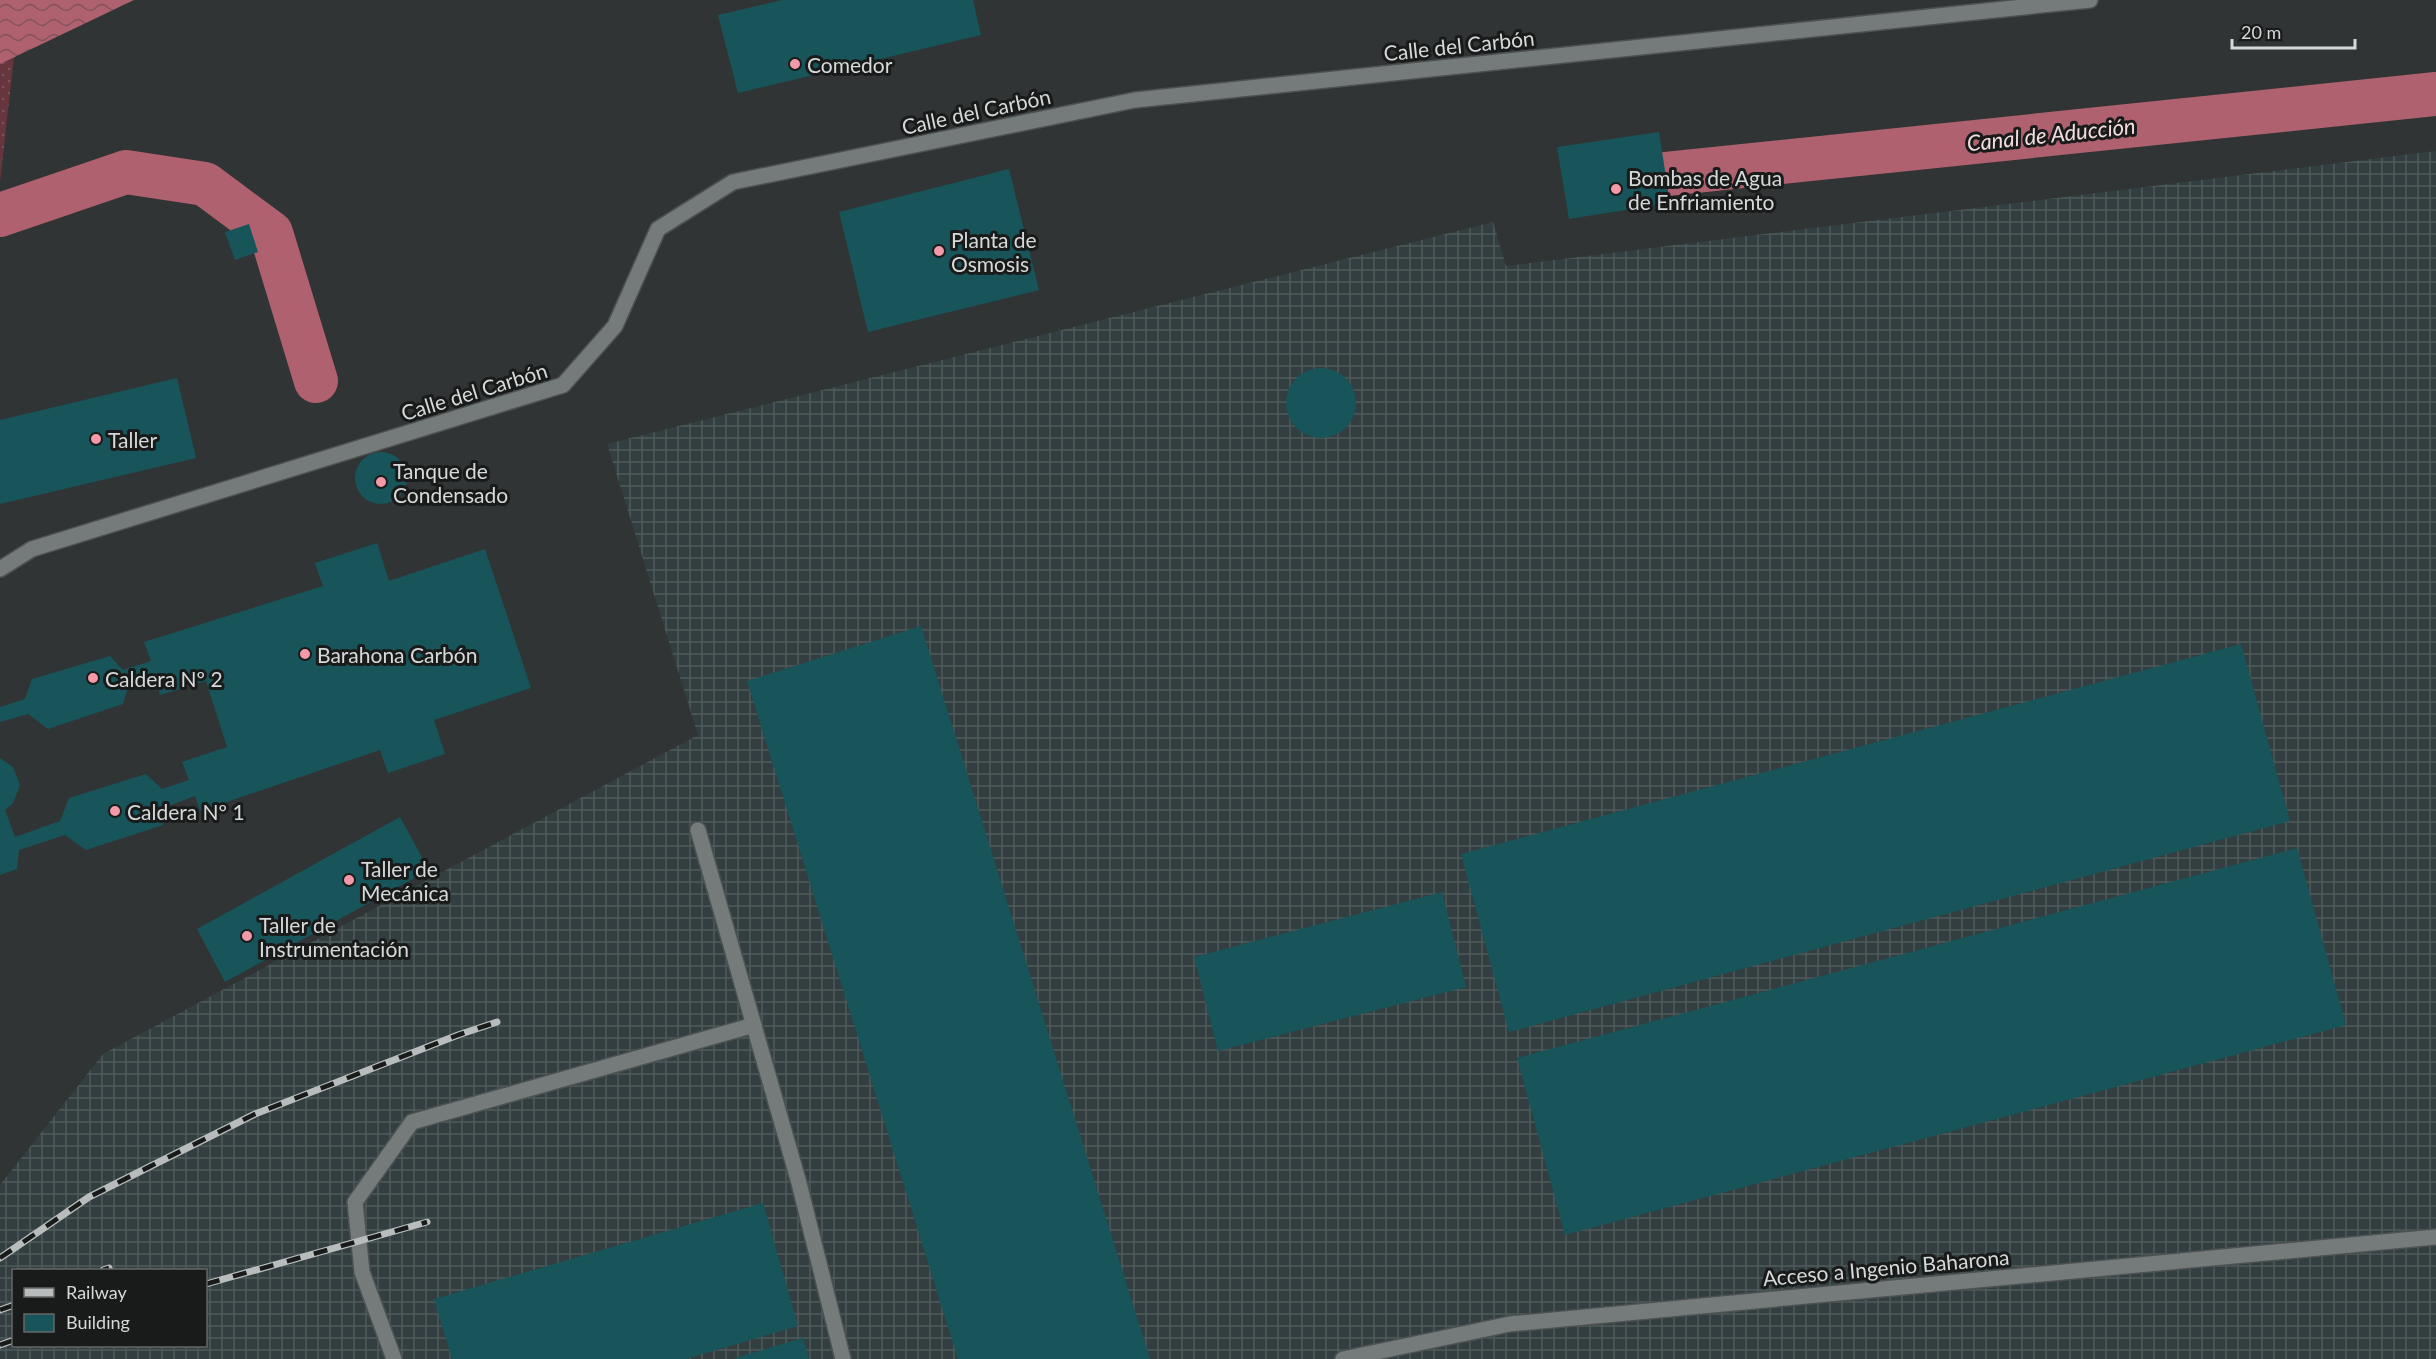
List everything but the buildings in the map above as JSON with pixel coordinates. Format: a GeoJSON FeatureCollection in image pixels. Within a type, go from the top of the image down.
{"type":"FeatureCollection","features":[{"type":"Feature","properties":{"kind":"lane","name":"Calle del Carbón"},"geometry":{"type":"LineString","coordinates":[[0,569],[32,549],[563,385],[615,326],[658,229],[733,182],[1135,100],[2090,0]]}},
{"type":"Feature","properties":{"kind":"lane"},"geometry":{"type":"LineString","coordinates":[[698,830],[799,1183],[843,1359]]}},
{"type":"Feature","properties":{"kind":"lane"},"geometry":{"type":"LineString","coordinates":[[394,1359],[362,1272],[355,1202],[412,1122],[754,1025]]}},
{"type":"Feature","properties":{"kind":"lane","name":"Acceso a Ingenio Baharona"},"geometry":{"type":"LineString","coordinates":[[1343,1359],[1510,1324],[2436,1236]]}},
{"type":"Feature","properties":{"kind":"shaded area"},"geometry":{"type":"Polygon","coordinates":[[[0,0],[18,21],[0,182],[0,0]]]}},
{"type":"Feature","properties":{"kind":"shaded area"},"geometry":{"type":"Polygon","coordinates":[[[2436,151],[2436,1359],[0,1359],[0,1185],[103,1054],[698,735],[607,444],[1493,222],[1506,266],[2436,151]]]}},
{"type":"Feature","properties":{"kind":"water"},"geometry":{"type":"Polygon","coordinates":[[[0,0],[134,0],[0,64],[0,0]]]}},
{"type":"Feature","properties":{"kind":"waterway","name":"Canal de Aducción"},"geometry":{"type":"LineString","coordinates":[[1666,174],[2436,94]]}},
{"type":"Feature","properties":{"kind":"waterway"},"geometry":{"type":"LineString","coordinates":[[0,215],[126,172],[205,184],[271,233],[316,381]]}},
{"type":"Feature","properties":{"kind":"railway"},"geometry":{"type":"LineString","coordinates":[[0,1258],[89,1197],[255,1114],[497,1022]]}},
{"type":"Feature","properties":{"kind":"railway"},"geometry":{"type":"LineString","coordinates":[[207,1284],[427,1222]]}},
{"type":"Feature","properties":{"kind":"railway"},"geometry":{"type":"LineString","coordinates":[[0,1310],[12,1306]]}},
{"type":"Feature","properties":{"kind":"railway"},"geometry":{"type":"LineString","coordinates":[[0,1345],[12,1341]]}},
{"type":"Feature","properties":{"kind":"place","name":"Comedor"},"geometry":{"type":"Point","coordinates":[795,64]}},
{"type":"Feature","properties":{"kind":"place","name":"Bombas de Agua de Enfriamiento"},"geometry":{"type":"Point","coordinates":[1616,189]}},
{"type":"Feature","properties":{"kind":"place","name":"Planta de Osmosis"},"geometry":{"type":"Point","coordinates":[939,251]}},
{"type":"Feature","properties":{"kind":"place","name":"Taller"},"geometry":{"type":"Point","coordinates":[96,439]}},
{"type":"Feature","properties":{"kind":"place","name":"Tanque de Condensado"},"geometry":{"type":"Point","coordinates":[381,482]}},
{"type":"Feature","properties":{"kind":"place","name":"Barahona Carbón"},"geometry":{"type":"Point","coordinates":[305,654]}},
{"type":"Feature","properties":{"kind":"place","name":"Caldera Nº 2"},"geometry":{"type":"Point","coordinates":[93,678]}},
{"type":"Feature","properties":{"kind":"place","name":"Caldera Nº 1"},"geometry":{"type":"Point","coordinates":[115,811]}},
{"type":"Feature","properties":{"kind":"place","name":"Taller de Mecánica"},"geometry":{"type":"Point","coordinates":[349,880]}},
{"type":"Feature","properties":{"kind":"place","name":"Taller de Instrumentación"},"geometry":{"type":"Point","coordinates":[247,936]}}]}
